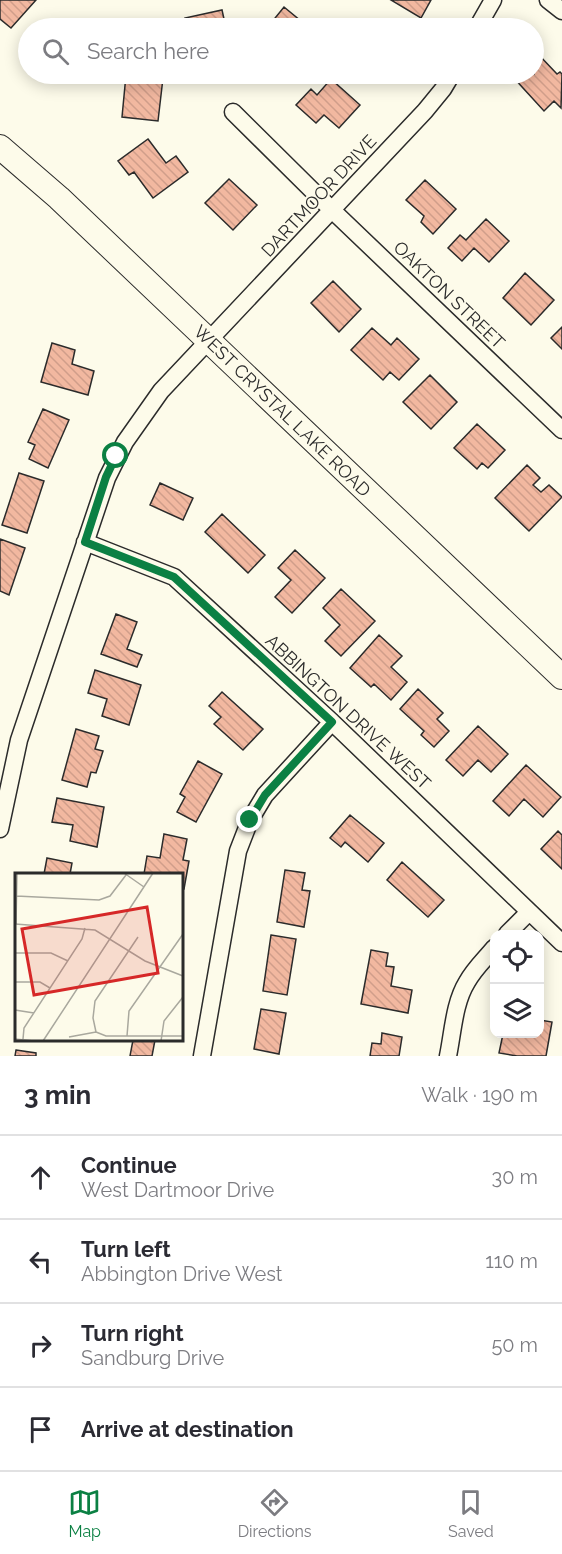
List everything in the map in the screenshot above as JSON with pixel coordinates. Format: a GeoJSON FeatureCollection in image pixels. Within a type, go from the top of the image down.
{"type":"FeatureCollection","features":[{"type":"Feature","properties":{"kind":"street"},"geometry":{"type":"LineString","coordinates":[[483,18],[493,0]]}},
{"type":"Feature","properties":{"kind":"street"},"geometry":{"type":"LineString","coordinates":[[548,0],[562,11]]}},
{"type":"Feature","properties":{"kind":"street","name":"DARTMOOR DRIVE"},"geometry":{"type":"LineString","coordinates":[[0,829],[20,740],[106,477],[125,442],[161,391],[425,111],[446,84]]}},
{"type":"Feature","properties":{"kind":"street","name":"OAKTON STREET"},"geometry":{"type":"LineString","coordinates":[[233,112],[562,430]]}},
{"type":"Feature","properties":{"kind":"street","name":"WEST CRYSTAL LAKE ROAD"},"geometry":{"type":"LineString","coordinates":[[0,147],[59,198],[562,677]]}},
{"type":"Feature","properties":{"kind":"street","name":"ABBINGTON DRIVE WEST"},"geometry":{"type":"LineString","coordinates":[[85,542],[174,577],[332,722],[562,943]]}},
{"type":"Feature","properties":{"kind":"street"},"geometry":{"type":"LineString","coordinates":[[202,1056],[238,851],[250,820],[265,795],[332,722]]}},
{"type":"Feature","properties":{"kind":"street"},"geometry":{"type":"LineString","coordinates":[[511,930],[529,912]]}},
{"type":"Feature","properties":{"kind":"street"},"geometry":{"type":"LineString","coordinates":[[448,1056],[457,1008],[466,983],[490,954]]}},
{"type":"Feature","properties":{"kind":"building"},"geometry":{"type":"Polygon","coordinates":[[[0,0],[36,0],[11,28],[0,19],[0,0]]]}},
{"type":"Feature","properties":{"kind":"building"},"geometry":{"type":"Polygon","coordinates":[[[391,0],[431,0],[421,18],[391,0]]]}},
{"type":"Feature","properties":{"kind":"building"},"geometry":{"type":"Polygon","coordinates":[[[284,7],[297,18],[275,18],[284,7]]]}},
{"type":"Feature","properties":{"kind":"building"},"geometry":{"type":"Polygon","coordinates":[[[222,10],[224,18],[185,18],[222,10]]]}},
{"type":"Feature","properties":{"kind":"building"},"geometry":{"type":"Polygon","coordinates":[[[544,60],[557,74],[560,72],[562,74],[561,108],[554,101],[544,111],[519,84],[544,84],[544,60]]]}},
{"type":"Feature","properties":{"kind":"building"},"geometry":{"type":"Polygon","coordinates":[[[125,84],[162,84],[158,121],[122,117],[125,84]]]}},
{"type":"Feature","properties":{"kind":"building"},"geometry":{"type":"Polygon","coordinates":[[[327,84],[337,84],[360,105],[339,128],[324,115],[316,123],[296,105],[311,89],[317,95],[327,84]]]}},
{"type":"Feature","properties":{"kind":"building"},"geometry":{"type":"Polygon","coordinates":[[[148,139],[166,163],[176,156],[188,172],[153,198],[134,172],[129,175],[118,161],[148,139]]]}},
{"type":"Feature","properties":{"kind":"building"},"geometry":{"type":"Polygon","coordinates":[[[229,179],[257,205],[233,230],[205,203],[229,179]]]}},
{"type":"Feature","properties":{"kind":"building"},"geometry":{"type":"Polygon","coordinates":[[[425,180],[456,209],[433,234],[421,222],[424,216],[406,200],[425,180]]]}},
{"type":"Feature","properties":{"kind":"building"},"geometry":{"type":"Polygon","coordinates":[[[486,219],[509,241],[489,262],[474,248],[462,261],[448,248],[460,235],[466,240],[486,219]]]}},
{"type":"Feature","properties":{"kind":"building"},"geometry":{"type":"Polygon","coordinates":[[[525,273],[554,300],[531,325],[503,298],[525,273]]]}},
{"type":"Feature","properties":{"kind":"building"},"geometry":{"type":"Polygon","coordinates":[[[333,281],[361,309],[339,332],[311,303],[333,281]]]}},
{"type":"Feature","properties":{"kind":"building"},"geometry":{"type":"Polygon","coordinates":[[[562,327],[562,349],[551,338],[562,327]]]}},
{"type":"Feature","properties":{"kind":"building"},"geometry":{"type":"Polygon","coordinates":[[[372,328],[391,345],[397,338],[419,359],[399,380],[390,372],[383,380],[351,350],[372,328]]]}},
{"type":"Feature","properties":{"kind":"building"},"geometry":{"type":"Polygon","coordinates":[[[52,343],[75,350],[72,364],[94,371],[88,395],[41,382],[52,343]]]}},
{"type":"Feature","properties":{"kind":"building"},"geometry":{"type":"Polygon","coordinates":[[[430,375],[457,402],[431,429],[403,402],[430,375]]]}},
{"type":"Feature","properties":{"kind":"building"},"geometry":{"type":"Polygon","coordinates":[[[43,409],[69,420],[48,468],[29,459],[35,445],[28,442],[43,409]]]}},
{"type":"Feature","properties":{"kind":"building"},"geometry":{"type":"Polygon","coordinates":[[[477,424],[505,450],[488,468],[482,463],[477,469],[454,448],[477,424]]]}},
{"type":"Feature","properties":{"kind":"building"},"geometry":{"type":"Polygon","coordinates":[[[527,465],[540,478],[533,485],[541,492],[549,485],[562,497],[529,531],[495,498],[527,465]]]}},
{"type":"Feature","properties":{"kind":"building"},"geometry":{"type":"Polygon","coordinates":[[[19,473],[44,481],[27,533],[2,525],[19,473]]]}},
{"type":"Feature","properties":{"kind":"building"},"geometry":{"type":"Polygon","coordinates":[[[160,483],[193,498],[183,520],[150,505],[160,483]]]}},
{"type":"Feature","properties":{"kind":"building"},"geometry":{"type":"Polygon","coordinates":[[[222,514],[265,555],[248,573],[205,532],[222,514]]]}},
{"type":"Feature","properties":{"kind":"building"},"geometry":{"type":"Polygon","coordinates":[[[0,539],[25,548],[9,595],[0,591],[0,539]]]}},
{"type":"Feature","properties":{"kind":"building"},"geometry":{"type":"Polygon","coordinates":[[[295,550],[325,578],[292,613],[275,597],[291,580],[278,568],[295,550]]]}},
{"type":"Feature","properties":{"kind":"building"},"geometry":{"type":"Polygon","coordinates":[[[341,589],[375,621],[341,656],[325,641],[340,625],[323,608],[341,589]]]}},
{"type":"Feature","properties":{"kind":"building"},"geometry":{"type":"Polygon","coordinates":[[[116,614],[137,622],[127,649],[142,655],[137,667],[101,654],[116,614]]]}},
{"type":"Feature","properties":{"kind":"building"},"geometry":{"type":"Polygon","coordinates":[[[379,635],[402,656],[391,667],[407,682],[391,700],[374,684],[371,687],[350,668],[379,635]]]}},
{"type":"Feature","properties":{"kind":"building"},"geometry":{"type":"Polygon","coordinates":[[[95,670],[141,685],[129,725],[102,716],[107,699],[88,693],[95,670]]]}},
{"type":"Feature","properties":{"kind":"building"},"geometry":{"type":"Polygon","coordinates":[[[418,689],[443,713],[437,719],[449,731],[434,747],[421,735],[424,731],[400,709],[418,689]]]}},
{"type":"Feature","properties":{"kind":"building"},"geometry":{"type":"Polygon","coordinates":[[[222,692],[263,729],[243,750],[214,724],[221,717],[209,706],[222,692]]]}},
{"type":"Feature","properties":{"kind":"building"},"geometry":{"type":"Polygon","coordinates":[[[478,726],[508,754],[491,772],[478,760],[463,776],[446,760],[478,726]]]}},
{"type":"Feature","properties":{"kind":"building"},"geometry":{"type":"Polygon","coordinates":[[[76,729],[99,736],[95,749],[103,751],[96,773],[91,772],[87,787],[62,780],[76,729]]]}},
{"type":"Feature","properties":{"kind":"building"},"geometry":{"type":"Polygon","coordinates":[[[198,761],[222,774],[196,822],[177,812],[185,797],[180,794],[198,761]]]}},
{"type":"Feature","properties":{"kind":"building"},"geometry":{"type":"Polygon","coordinates":[[[526,765],[561,797],[543,817],[524,799],[509,816],[493,801],[526,765]]]}},
{"type":"Feature","properties":{"kind":"building"},"geometry":{"type":"Polygon","coordinates":[[[57,798],[104,807],[97,847],[70,841],[73,825],[52,822],[57,798]]]}},
{"type":"Feature","properties":{"kind":"building"},"geometry":{"type":"Polygon","coordinates":[[[350,815],[384,843],[368,862],[345,842],[341,847],[330,838],[350,815]]]}},
{"type":"Feature","properties":{"kind":"building"},"geometry":{"type":"Polygon","coordinates":[[[558,831],[562,835],[562,869],[541,849],[558,831]]]}},
{"type":"Feature","properties":{"kind":"building"},"geometry":{"type":"Polygon","coordinates":[[[164,834],[187,839],[183,860],[189,861],[184,889],[183,873],[144,873],[147,856],[160,858],[164,834]]]}},
{"type":"Feature","properties":{"kind":"building"},"geometry":{"type":"Polygon","coordinates":[[[47,858],[72,863],[70,873],[44,873],[47,858]]]}},
{"type":"Feature","properties":{"kind":"building"},"geometry":{"type":"Polygon","coordinates":[[[402,862],[444,900],[428,917],[387,880],[402,862]]]}},
{"type":"Feature","properties":{"kind":"building"},"geometry":{"type":"Polygon","coordinates":[[[285,870],[305,873],[302,890],[310,891],[304,927],[277,922],[285,870]]]}},
{"type":"Feature","properties":{"kind":"building"},"geometry":{"type":"Polygon","coordinates":[[[271,935],[296,939],[287,995],[263,991],[271,935]]]}},
{"type":"Feature","properties":{"kind":"building"},"geometry":{"type":"Polygon","coordinates":[[[371,950],[388,953],[386,966],[394,967],[391,986],[412,990],[408,1013],[361,1004],[371,950]]]}},
{"type":"Feature","properties":{"kind":"building"},"geometry":{"type":"Polygon","coordinates":[[[261,1009],[286,1013],[279,1054],[254,1049],[261,1009]]]}},
{"type":"Feature","properties":{"kind":"building"},"geometry":{"type":"Polygon","coordinates":[[[544,1021],[552,1022],[546,1056],[517,1056],[499,1053],[502,1038],[544,1038],[544,1021]]]}},
{"type":"Feature","properties":{"kind":"building"},"geometry":{"type":"Polygon","coordinates":[[[382,1033],[402,1037],[399,1056],[370,1056],[372,1043],[381,1044],[382,1033]]]}},
{"type":"Feature","properties":{"kind":"building"},"geometry":{"type":"Polygon","coordinates":[[[133,1041],[155,1041],[152,1056],[130,1056],[133,1041]]]}},
{"type":"Feature","properties":{"kind":"building"},"geometry":{"type":"Polygon","coordinates":[[[16,1050],[36,1053],[36,1056],[15,1056],[16,1050]]]}},
{"type":"Feature","properties":{"kind":"route"},"geometry":{"type":"LineString","coordinates":[[116,456],[106,477],[85,542],[174,577],[332,722],[265,795],[250,820]]}}]}
